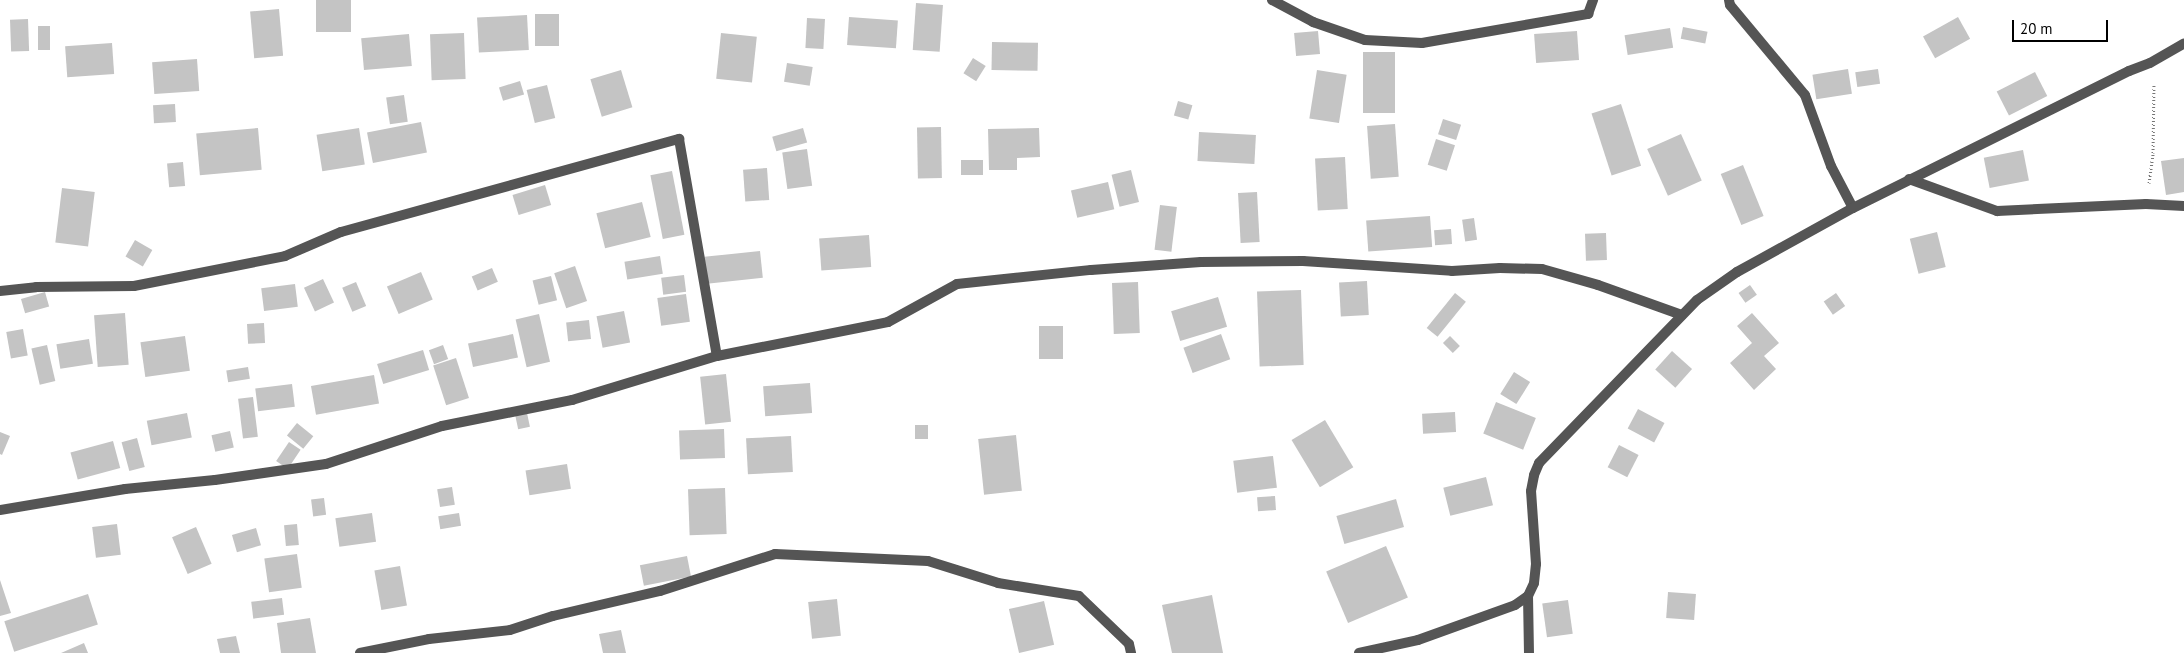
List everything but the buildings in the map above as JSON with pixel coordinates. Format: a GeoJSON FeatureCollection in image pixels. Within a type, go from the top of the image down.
{"type":"FeatureCollection","features":[{"type":"Feature","properties":{"kind":"street"},"geometry":{"type":"LineString","coordinates":[[1272,0],[1313,22],[1365,40],[1422,44],[1588,14],[1593,0]]}},
{"type":"Feature","properties":{"kind":"street"},"geometry":{"type":"LineString","coordinates":[[1729,0],[1730,5],[1805,95],[1831,166],[1853,208]]}},
{"type":"Feature","properties":{"kind":"street"},"geometry":{"type":"LineString","coordinates":[[1529,653],[1528,596],[1534,583],[1536,564],[1531,491],[1534,474],[1540,463],[1697,300],[1737,272],[1853,208],[2129,70],[2150,63],[2184,43]]}},
{"type":"Feature","properties":{"kind":"street"},"geometry":{"type":"LineString","coordinates":[[0,291],[36,287],[134,286],[286,256],[341,232],[679,138],[717,356]]}},
{"type":"Feature","properties":{"kind":"street"},"geometry":{"type":"LineString","coordinates":[[1909,179],[1997,211],[2146,204],[2184,206]]}},
{"type":"Feature","properties":{"kind":"street"},"geometry":{"type":"LineString","coordinates":[[0,510],[125,488],[215,480],[326,464],[442,426],[572,400],[717,356],[888,322],[957,284],[1091,270],[1201,262],[1303,261],[1452,272],[1500,268],[1542,268],[1598,285],[1682,315]]}},
{"type":"Feature","properties":{"kind":"street"},"geometry":{"type":"LineString","coordinates":[[360,653],[430,639],[510,630],[553,616],[660,591],[775,554],[928,561],[998,583],[1080,596],[1129,644],[1131,653]]}},
{"type":"Feature","properties":{"kind":"street"},"geometry":{"type":"LineString","coordinates":[[1359,653],[1418,640],[1515,606],[1528,596]]}},
{"type":"Feature","properties":{"kind":"path"},"geometry":{"type":"LineString","coordinates":[[2146,204],[2153,153],[2154,86],[2150,63]]}}]}
